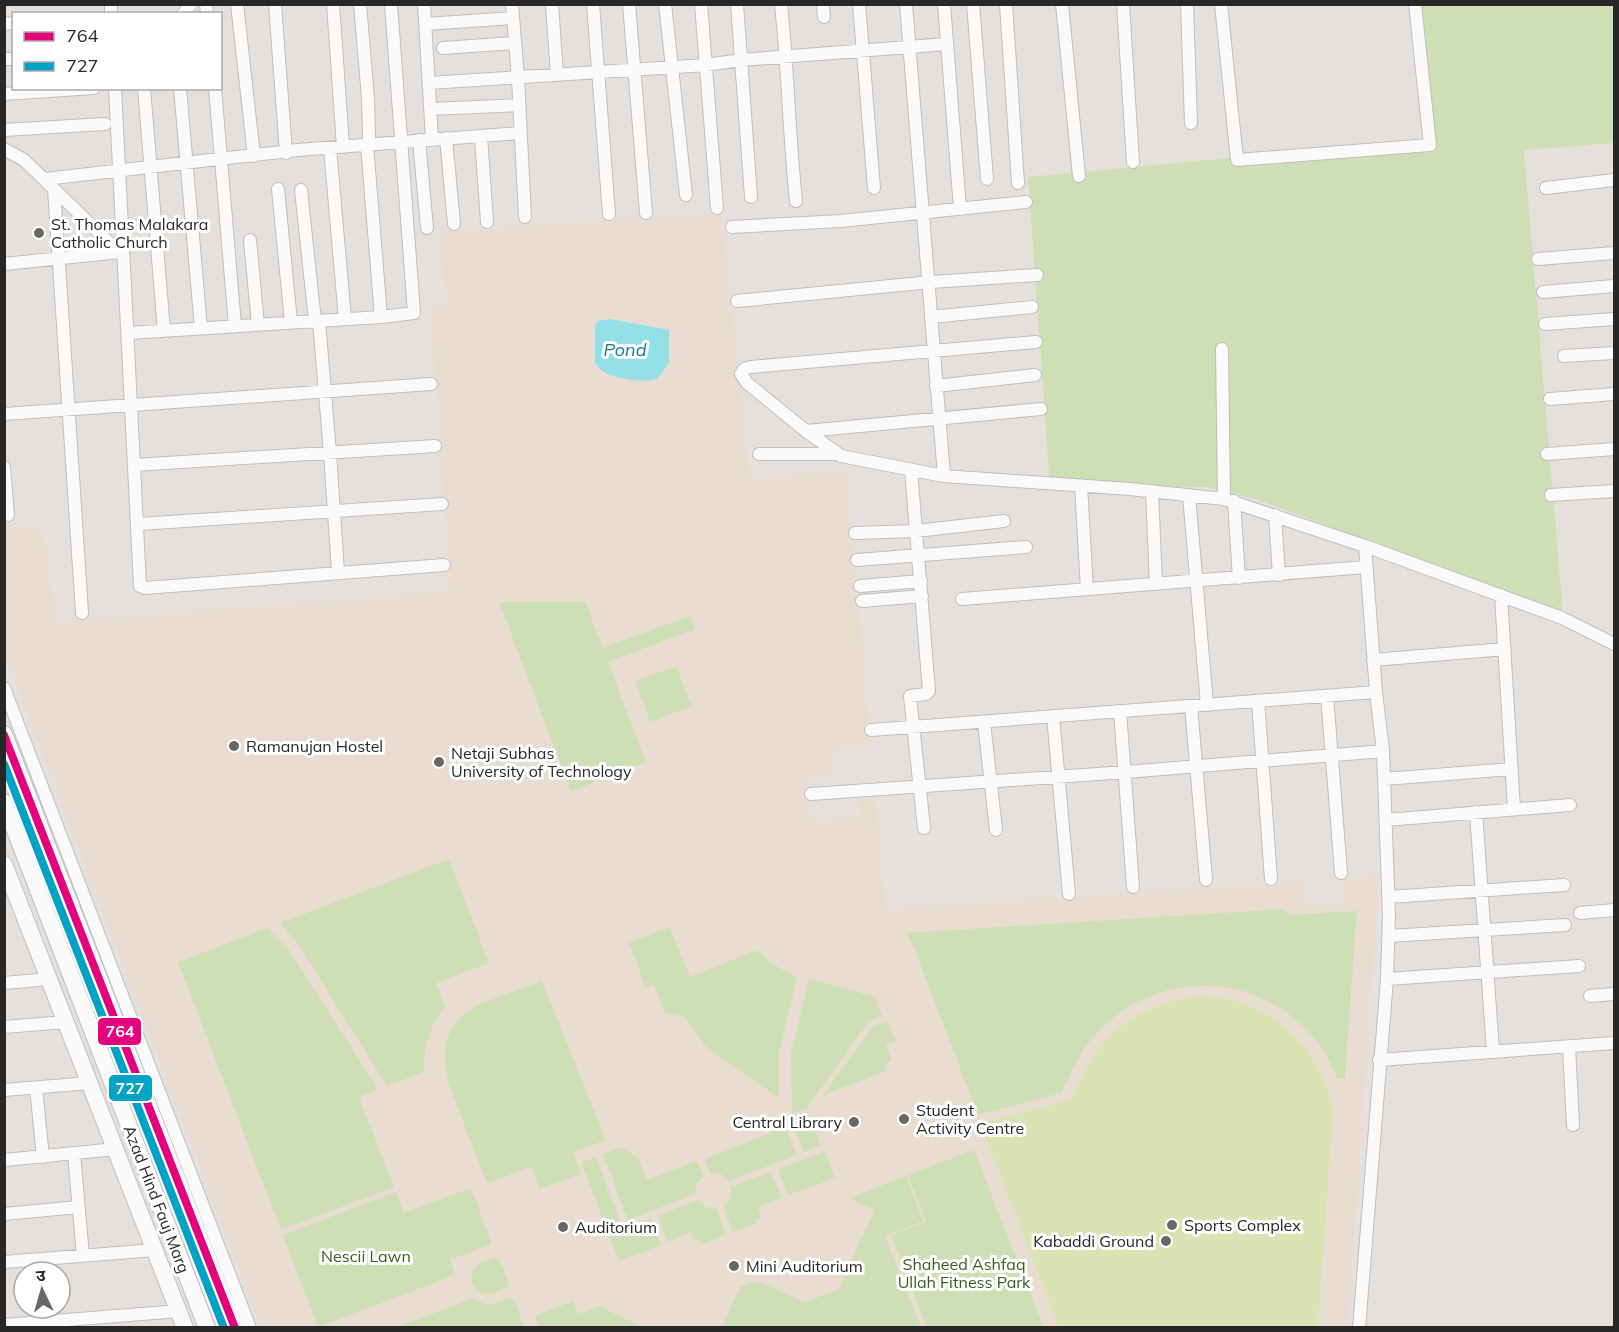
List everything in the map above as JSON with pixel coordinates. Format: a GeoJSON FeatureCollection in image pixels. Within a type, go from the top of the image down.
{"type":"FeatureCollection","features":[{"type":"Feature","properties":{"kind":"main road","name":"Azad Hind Fauj Marg"},"geometry":{"type":"LineString","coordinates":[[4,734],[235,1328]]}},
{"type":"Feature","properties":{"kind":"main road","name":"Azad Hind Fauj Marg"},"geometry":{"type":"LineString","coordinates":[[4,802],[207,1328]]}},
{"type":"Feature","properties":{"kind":"main road"},"geometry":{"type":"LineString","coordinates":[[4,864],[185,1328]]}},
{"type":"Feature","properties":{"kind":"main road"},"geometry":{"type":"LineString","coordinates":[[73,1040],[93,1032]]}},
{"type":"Feature","properties":{"kind":"street"},"geometry":{"type":"LineString","coordinates":[[237,4],[254,156]]}},
{"type":"Feature","properties":{"kind":"street"},"geometry":{"type":"LineString","coordinates":[[274,4],[286,153]]}},
{"type":"Feature","properties":{"kind":"street"},"geometry":{"type":"LineString","coordinates":[[333,4],[345,319]]}},
{"type":"Feature","properties":{"kind":"street"},"geometry":{"type":"LineString","coordinates":[[360,4],[368,98],[369,138],[367,145],[381,317]]}},
{"type":"Feature","properties":{"kind":"street"},"geometry":{"type":"LineString","coordinates":[[128,333],[411,314],[415,309],[392,4]]}},
{"type":"Feature","properties":{"kind":"street"},"geometry":{"type":"LineString","coordinates":[[424,4],[430,109],[426,140],[427,228]]}},
{"type":"Feature","properties":{"kind":"street"},"geometry":{"type":"LineString","coordinates":[[512,4],[525,217]]}},
{"type":"Feature","properties":{"kind":"street"},"geometry":{"type":"LineString","coordinates":[[552,4],[557,75]]}},
{"type":"Feature","properties":{"kind":"street"},"geometry":{"type":"LineString","coordinates":[[593,4],[609,214]]}},
{"type":"Feature","properties":{"kind":"street"},"geometry":{"type":"LineString","coordinates":[[629,4],[646,213]]}},
{"type":"Feature","properties":{"kind":"street"},"geometry":{"type":"LineString","coordinates":[[665,4],[670,67],[686,195]]}},
{"type":"Feature","properties":{"kind":"street"},"geometry":{"type":"LineString","coordinates":[[701,4],[717,208]]}},
{"type":"Feature","properties":{"kind":"street"},"geometry":{"type":"LineString","coordinates":[[737,4],[751,197]]}},
{"type":"Feature","properties":{"kind":"street"},"geometry":{"type":"LineString","coordinates":[[781,4],[787,58],[791,152],[796,201]]}},
{"type":"Feature","properties":{"kind":"street"},"geometry":{"type":"LineString","coordinates":[[859,4],[874,188]]}},
{"type":"Feature","properties":{"kind":"street"},"geometry":{"type":"LineString","coordinates":[[906,4],[944,476]]}},
{"type":"Feature","properties":{"kind":"street"},"geometry":{"type":"LineString","coordinates":[[944,4],[960,209]]}},
{"type":"Feature","properties":{"kind":"street"},"geometry":{"type":"LineString","coordinates":[[973,4],[987,179]]}},
{"type":"Feature","properties":{"kind":"street"},"geometry":{"type":"LineString","coordinates":[[1006,4],[1018,183]]}},
{"type":"Feature","properties":{"kind":"street"},"geometry":{"type":"LineString","coordinates":[[1062,4],[1079,176]]}},
{"type":"Feature","properties":{"kind":"street"},"geometry":{"type":"LineString","coordinates":[[1122,4],[1133,162]]}},
{"type":"Feature","properties":{"kind":"street"},"geometry":{"type":"LineString","coordinates":[[1187,4],[1191,123]]}},
{"type":"Feature","properties":{"kind":"street"},"geometry":{"type":"LineString","coordinates":[[1221,4],[1237,160],[1431,145],[1415,4]]}},
{"type":"Feature","properties":{"kind":"street"},"geometry":{"type":"LineString","coordinates":[[426,24],[513,18]]}},
{"type":"Feature","properties":{"kind":"street"},"geometry":{"type":"LineString","coordinates":[[443,48],[515,43]]}},
{"type":"Feature","properties":{"kind":"street"},"geometry":{"type":"LineString","coordinates":[[429,83],[706,65],[741,60],[947,44]]}},
{"type":"Feature","properties":{"kind":"street"},"geometry":{"type":"LineString","coordinates":[[4,94],[64,90]]}},
{"type":"Feature","properties":{"kind":"street"},"geometry":{"type":"LineString","coordinates":[[115,90],[122,254],[139,524],[140,586],[145,588],[444,565]]}},
{"type":"Feature","properties":{"kind":"street"},"geometry":{"type":"LineString","coordinates":[[144,90],[164,331]]}},
{"type":"Feature","properties":{"kind":"street"},"geometry":{"type":"LineString","coordinates":[[180,90],[201,328]]}},
{"type":"Feature","properties":{"kind":"street"},"geometry":{"type":"LineString","coordinates":[[215,90],[235,326]]}},
{"type":"Feature","properties":{"kind":"street"},"geometry":{"type":"LineString","coordinates":[[430,109],[519,105]]}},
{"type":"Feature","properties":{"kind":"street"},"geometry":{"type":"LineString","coordinates":[[4,130],[105,124]]}},
{"type":"Feature","properties":{"kind":"street"},"geometry":{"type":"LineString","coordinates":[[45,179],[337,147],[520,133]]}},
{"type":"Feature","properties":{"kind":"street"},"geometry":{"type":"LineString","coordinates":[[481,137],[487,222]]}},
{"type":"Feature","properties":{"kind":"street"},"geometry":{"type":"LineString","coordinates":[[446,138],[454,224]]}},
{"type":"Feature","properties":{"kind":"street"},"geometry":{"type":"LineString","coordinates":[[4,149],[24,160],[122,254]]}},
{"type":"Feature","properties":{"kind":"street"},"geometry":{"type":"LineString","coordinates":[[1546,188],[1614,180]]}},
{"type":"Feature","properties":{"kind":"street"},"geometry":{"type":"LineString","coordinates":[[54,189],[82,612]]}},
{"type":"Feature","properties":{"kind":"street"},"geometry":{"type":"LineString","coordinates":[[278,189],[291,322]]}},
{"type":"Feature","properties":{"kind":"street"},"geometry":{"type":"LineString","coordinates":[[301,190],[324,390],[338,572]]}},
{"type":"Feature","properties":{"kind":"street"},"geometry":{"type":"LineString","coordinates":[[732,226],[841,221],[1026,202]]}},
{"type":"Feature","properties":{"kind":"street"},"geometry":{"type":"LineString","coordinates":[[250,240],[258,325]]}},
{"type":"Feature","properties":{"kind":"street"},"geometry":{"type":"LineString","coordinates":[[1538,259],[1614,253]]}},
{"type":"Feature","properties":{"kind":"street"},"geometry":{"type":"LineString","coordinates":[[4,264],[122,254]]}},
{"type":"Feature","properties":{"kind":"street"},"geometry":{"type":"LineString","coordinates":[[737,301],[929,282],[1037,275]]}},
{"type":"Feature","properties":{"kind":"street"},"geometry":{"type":"LineString","coordinates":[[1543,292],[1614,286]]}},
{"type":"Feature","properties":{"kind":"street"},"geometry":{"type":"LineString","coordinates":[[931,317],[1032,307]]}},
{"type":"Feature","properties":{"kind":"street"},"geometry":{"type":"LineString","coordinates":[[1545,324],[1614,319]]}},
{"type":"Feature","properties":{"kind":"street"},"geometry":{"type":"LineString","coordinates":[[1036,342],[751,367],[742,371],[741,374],[747,383],[806,431],[835,454],[846,458],[944,476],[1152,491],[1229,500],[1502,595],[1562,618],[1614,644]]}},
{"type":"Feature","properties":{"kind":"street"},"geometry":{"type":"LineString","coordinates":[[1222,349],[1229,500],[1239,578]]}},
{"type":"Feature","properties":{"kind":"street"},"geometry":{"type":"LineString","coordinates":[[1564,356],[1614,353]]}},
{"type":"Feature","properties":{"kind":"street"},"geometry":{"type":"LineString","coordinates":[[936,386],[1035,375]]}},
{"type":"Feature","properties":{"kind":"street"},"geometry":{"type":"LineString","coordinates":[[4,414],[131,403],[431,384]]}},
{"type":"Feature","properties":{"kind":"street"},"geometry":{"type":"LineString","coordinates":[[1550,399],[1614,394]]}},
{"type":"Feature","properties":{"kind":"street"},"geometry":{"type":"LineString","coordinates":[[806,431],[1041,409]]}},
{"type":"Feature","properties":{"kind":"street"},"geometry":{"type":"LineString","coordinates":[[135,465],[435,446]]}},
{"type":"Feature","properties":{"kind":"street"},"geometry":{"type":"LineString","coordinates":[[1547,454],[1614,448]]}},
{"type":"Feature","properties":{"kind":"street"},"geometry":{"type":"LineString","coordinates":[[759,454],[835,454]]}},
{"type":"Feature","properties":{"kind":"street"},"geometry":{"type":"LineString","coordinates":[[4,466],[8,515]]}},
{"type":"Feature","properties":{"kind":"street"},"geometry":{"type":"LineString","coordinates":[[911,470],[929,691],[926,694],[910,696],[924,828]]}},
{"type":"Feature","properties":{"kind":"street"},"geometry":{"type":"LineString","coordinates":[[1081,486],[1087,588]]}},
{"type":"Feature","properties":{"kind":"street"},"geometry":{"type":"LineString","coordinates":[[1152,491],[1156,584]]}},
{"type":"Feature","properties":{"kind":"street"},"geometry":{"type":"LineString","coordinates":[[1551,495],[1614,491]]}},
{"type":"Feature","properties":{"kind":"street"},"geometry":{"type":"LineString","coordinates":[[1189,495],[1207,705]]}},
{"type":"Feature","properties":{"kind":"street"},"geometry":{"type":"LineString","coordinates":[[139,524],[442,504]]}},
{"type":"Feature","properties":{"kind":"street"},"geometry":{"type":"LineString","coordinates":[[1275,515],[1279,575]]}},
{"type":"Feature","properties":{"kind":"street"},"geometry":{"type":"LineString","coordinates":[[855,533],[916,531],[1004,522]]}},
{"type":"Feature","properties":{"kind":"street"},"geometry":{"type":"LineString","coordinates":[[1359,1328],[1389,936],[1383,751],[1373,660],[1365,546]]}},
{"type":"Feature","properties":{"kind":"street"},"geometry":{"type":"LineString","coordinates":[[857,560],[1026,547]]}},
{"type":"Feature","properties":{"kind":"street"},"geometry":{"type":"LineString","coordinates":[[962,599],[1366,567]]}},
{"type":"Feature","properties":{"kind":"street"},"geometry":{"type":"LineString","coordinates":[[860,586],[921,581]]}},
{"type":"Feature","properties":{"kind":"street"},"geometry":{"type":"LineString","coordinates":[[1502,595],[1514,809]]}},
{"type":"Feature","properties":{"kind":"street"},"geometry":{"type":"LineString","coordinates":[[862,601],[922,596]]}},
{"type":"Feature","properties":{"kind":"street"},"geometry":{"type":"LineString","coordinates":[[1373,660],[1505,649]]}},
{"type":"Feature","properties":{"kind":"street"},"geometry":{"type":"LineString","coordinates":[[4,688],[250,1328]]}},
{"type":"Feature","properties":{"kind":"street"},"geometry":{"type":"LineString","coordinates":[[871,730],[1376,692]]}},
{"type":"Feature","properties":{"kind":"street"},"geometry":{"type":"LineString","coordinates":[[1327,696],[1341,873]]}},
{"type":"Feature","properties":{"kind":"street"},"geometry":{"type":"LineString","coordinates":[[1258,701],[1271,879]]}},
{"type":"Feature","properties":{"kind":"street"},"geometry":{"type":"LineString","coordinates":[[1191,706],[1206,880]]}},
{"type":"Feature","properties":{"kind":"street"},"geometry":{"type":"LineString","coordinates":[[1120,711],[1133,887]]}},
{"type":"Feature","properties":{"kind":"street"},"geometry":{"type":"LineString","coordinates":[[1053,717],[1069,894]]}},
{"type":"Feature","properties":{"kind":"street"},"geometry":{"type":"LineString","coordinates":[[984,722],[996,830]]}},
{"type":"Feature","properties":{"kind":"street"},"geometry":{"type":"LineString","coordinates":[[811,794],[1383,751]]}},
{"type":"Feature","properties":{"kind":"street"},"geometry":{"type":"LineString","coordinates":[[1384,779],[1512,769]]}},
{"type":"Feature","properties":{"kind":"street"},"geometry":{"type":"LineString","coordinates":[[1386,820],[1570,805]]}},
{"type":"Feature","properties":{"kind":"street"},"geometry":{"type":"LineString","coordinates":[[1476,812],[1493,1052]]}},
{"type":"Feature","properties":{"kind":"street"},"geometry":{"type":"LineString","coordinates":[[1389,897],[1564,885]]}},
{"type":"Feature","properties":{"kind":"street"},"geometry":{"type":"LineString","coordinates":[[1580,913],[1614,910]]}},
{"type":"Feature","properties":{"kind":"street"},"geometry":{"type":"LineString","coordinates":[[1389,936],[1565,926]]}},
{"type":"Feature","properties":{"kind":"street"},"geometry":{"type":"LineString","coordinates":[[1387,979],[1579,966]]}},
{"type":"Feature","properties":{"kind":"street"},"geometry":{"type":"LineString","coordinates":[[4,983],[49,979]]}},
{"type":"Feature","properties":{"kind":"street"},"geometry":{"type":"LineString","coordinates":[[1590,996],[1614,994]]}},
{"type":"Feature","properties":{"kind":"street"},"geometry":{"type":"LineString","coordinates":[[4,1027],[66,1022]]}},
{"type":"Feature","properties":{"kind":"street"},"geometry":{"type":"LineString","coordinates":[[1379,1060],[1614,1043]]}},
{"type":"Feature","properties":{"kind":"street"},"geometry":{"type":"LineString","coordinates":[[1569,1046],[1573,1125]]}},
{"type":"Feature","properties":{"kind":"street"},"geometry":{"type":"LineString","coordinates":[[4,1090],[90,1083]]}},
{"type":"Feature","properties":{"kind":"street"},"geometry":{"type":"LineString","coordinates":[[36,1088],[43,1157]]}},
{"type":"Feature","properties":{"kind":"street"},"geometry":{"type":"LineString","coordinates":[[4,1160],[116,1149]]}},
{"type":"Feature","properties":{"kind":"street"},"geometry":{"type":"LineString","coordinates":[[74,1154],[83,1256]]}},
{"type":"Feature","properties":{"kind":"street"},"geometry":{"type":"LineString","coordinates":[[4,1214],[78,1207]]}},
{"type":"Feature","properties":{"kind":"street"},"geometry":{"type":"LineString","coordinates":[[4,1262],[155,1250]]}},
{"type":"Feature","properties":{"kind":"street"},"geometry":{"type":"LineString","coordinates":[[4,1325],[179,1311]]}},
{"type":"Feature","properties":{"kind":"shaded area","name":"Netaji Subhas University of Technology"},"geometry":{"type":"Polygon","coordinates":[[[721,213],[750,480],[846,470],[871,746],[830,749],[832,775],[807,777],[810,821],[861,818],[859,799],[875,798],[886,909],[1302,881],[1304,907],[1343,905],[1342,878],[1379,875],[1348,1327],[261,1327],[5,655],[5,529],[42,526],[56,622],[450,592],[431,306],[447,307],[439,232],[721,213]]]}},
{"type":"Feature","properties":{"kind":"green space"},"geometry":{"type":"Polygon","coordinates":[[[1417,5],[1614,5],[1614,143],[1524,150],[1563,614],[1259,500],[1206,487],[1050,487],[1028,177],[1430,139],[1417,5]]]}},
{"type":"Feature","properties":{"kind":"green space"},"geometry":{"type":"Polygon","coordinates":[[[499,602],[585,602],[603,648],[690,616],[695,629],[608,662],[646,762],[571,791],[499,602]]]}},
{"type":"Feature","properties":{"kind":"green space"},"geometry":{"type":"Polygon","coordinates":[[[676,666],[692,706],[650,722],[635,681],[676,666]]]}},
{"type":"Feature","properties":{"kind":"green space"},"geometry":{"type":"Polygon","coordinates":[[[449,859],[489,963],[436,983],[445,1007],[428,1037],[424,1072],[387,1086],[298,944],[280,923],[449,859]]]}},
{"type":"Feature","properties":{"kind":"green space"},"geometry":{"type":"Polygon","coordinates":[[[1283,909],[1291,915],[1357,911],[1345,1079],[1338,1079],[1315,1039],[1292,1016],[1265,1000],[1236,990],[1207,986],[1177,988],[1148,997],[1120,1012],[1090,1041],[1061,1093],[978,1115],[913,945],[905,933],[1283,909]]]}},
{"type":"Feature","properties":{"kind":"green space"},"geometry":{"type":"Polygon","coordinates":[[[670,927],[690,977],[757,950],[771,963],[797,978],[779,1052],[779,1098],[706,1047],[684,1017],[665,1013],[654,985],[646,988],[629,943],[670,927]]]}},
{"type":"Feature","properties":{"kind":"green space"},"geometry":{"type":"Polygon","coordinates":[[[268,928],[289,950],[378,1089],[359,1097],[394,1187],[281,1230],[178,962],[268,928]]]}},
{"type":"Feature","properties":{"kind":"green space"},"geometry":{"type":"Polygon","coordinates":[[[809,979],[876,997],[882,1016],[870,1020],[807,1108],[792,1113],[791,1053],[809,979]]]}},
{"type":"Feature","properties":{"kind":"green space"},"geometry":{"type":"Polygon","coordinates":[[[542,981],[606,1140],[573,1152],[581,1174],[540,1189],[531,1167],[487,1183],[450,1087],[446,1072],[446,1043],[452,1029],[477,1005],[542,981]]]}},
{"type":"Feature","properties":{"kind":"green space","name":"Sports Complex"},"geometry":{"type":"Polygon","coordinates":[[[1189,997],[1226,999],[1264,1013],[1297,1039],[1310,1055],[1328,1091],[1333,1111],[1318,1327],[1059,1327],[980,1123],[1070,1100],[1092,1058],[1122,1025],[1160,1005],[1189,997]]]}},
{"type":"Feature","properties":{"kind":"green space"},"geometry":{"type":"Polygon","coordinates":[[[888,1021],[896,1041],[886,1045],[892,1061],[884,1064],[887,1071],[828,1093],[821,1098],[873,1026],[888,1021]]]}},
{"type":"Feature","properties":{"kind":"green space"},"geometry":{"type":"Polygon","coordinates":[[[810,1117],[821,1145],[804,1152],[793,1124],[810,1117]]]}},
{"type":"Feature","properties":{"kind":"green space"},"geometry":{"type":"Polygon","coordinates":[[[785,1127],[797,1155],[728,1181],[721,1174],[710,1173],[705,1159],[785,1127]]]}},
{"type":"Feature","properties":{"kind":"green space"},"geometry":{"type":"Polygon","coordinates":[[[622,1147],[638,1158],[647,1180],[697,1161],[703,1176],[696,1184],[695,1194],[628,1220],[603,1154],[622,1147]]]}},
{"type":"Feature","properties":{"kind":"green space","name":"Shaheed Ashfaq Ullah Fitness Park"},"geometry":{"type":"Polygon","coordinates":[[[974,1150],[1043,1326],[927,1327],[891,1235],[926,1222],[908,1175],[974,1150]]]}},
{"type":"Feature","properties":{"kind":"green space"},"geometry":{"type":"Polygon","coordinates":[[[825,1152],[835,1178],[788,1195],[778,1169],[825,1152]]]}},
{"type":"Feature","properties":{"kind":"green space"},"geometry":{"type":"Polygon","coordinates":[[[596,1157],[621,1223],[606,1228],[581,1162],[596,1157]]]}},
{"type":"Feature","properties":{"kind":"green space"},"geometry":{"type":"Polygon","coordinates":[[[771,1172],[782,1198],[758,1207],[761,1217],[755,1219],[757,1223],[733,1232],[723,1206],[730,1198],[731,1187],[771,1172]]]}},
{"type":"Feature","properties":{"kind":"green space"},"geometry":{"type":"Polygon","coordinates":[[[906,1176],[923,1221],[885,1236],[921,1327],[722,1327],[740,1287],[757,1281],[805,1302],[839,1289],[874,1210],[850,1198],[906,1176]]]}},
{"type":"Feature","properties":{"kind":"green space","name":"Nescii Lawn"},"geometry":{"type":"Polygon","coordinates":[[[471,1188],[492,1244],[450,1260],[455,1275],[318,1327],[283,1235],[396,1192],[404,1213],[471,1188]]]}},
{"type":"Feature","properties":{"kind":"green space"},"geometry":{"type":"Polygon","coordinates":[[[698,1200],[706,1207],[716,1208],[726,1235],[701,1245],[699,1239],[694,1241],[691,1232],[668,1242],[657,1216],[698,1200]]]}},
{"type":"Feature","properties":{"kind":"green space"},"geometry":{"type":"Polygon","coordinates":[[[651,1219],[661,1245],[619,1261],[609,1235],[651,1219]]]}},
{"type":"Feature","properties":{"kind":"green space"},"geometry":{"type":"Polygon","coordinates":[[[495,1258],[500,1261],[509,1283],[508,1287],[492,1294],[480,1293],[472,1284],[472,1271],[480,1263],[495,1258]]]}},
{"type":"Feature","properties":{"kind":"green space"},"geometry":{"type":"Polygon","coordinates":[[[509,1298],[514,1300],[524,1327],[398,1327],[471,1299],[488,1305],[509,1298]]]}},
{"type":"Feature","properties":{"kind":"green space"},"geometry":{"type":"Polygon","coordinates":[[[573,1301],[578,1314],[599,1306],[642,1327],[539,1327],[535,1316],[573,1301]]]}},
{"type":"Feature","properties":{"kind":"water","name":"Pond"},"geometry":{"type":"Polygon","coordinates":[[[610,319],[669,330],[669,363],[657,379],[623,378],[613,376],[599,368],[595,362],[595,325],[598,321],[610,319]]]}},
{"type":"Feature","properties":{"kind":"transit line","name":"764"},"geometry":{"type":"LineString","coordinates":[[4,735],[235,1328]]}},
{"type":"Feature","properties":{"kind":"transit line","name":"727"},"geometry":{"type":"LineString","coordinates":[[4,764],[224,1328]]}},
{"type":"Feature","properties":{"kind":"place","name":"St. Thomas Malakara Catholic Church"},"geometry":{"type":"Point","coordinates":[39,233]}},
{"type":"Feature","properties":{"kind":"place","name":"Ramanujan Hostel"},"geometry":{"type":"Point","coordinates":[234,746]}},
{"type":"Feature","properties":{"kind":"place","name":"Netaji Subhas University of Technology"},"geometry":{"type":"Point","coordinates":[439,762]}},
{"type":"Feature","properties":{"kind":"place","name":"Student Activity Centre"},"geometry":{"type":"Point","coordinates":[904,1119]}},
{"type":"Feature","properties":{"kind":"place","name":"Central Library"},"geometry":{"type":"Point","coordinates":[854,1122]}},
{"type":"Feature","properties":{"kind":"place","name":"Sports Complex"},"geometry":{"type":"Point","coordinates":[1172,1225]}},
{"type":"Feature","properties":{"kind":"place","name":"Auditorium"},"geometry":{"type":"Point","coordinates":[563,1227]}},
{"type":"Feature","properties":{"kind":"place","name":"Kabaddi Ground"},"geometry":{"type":"Point","coordinates":[1166,1241]}},
{"type":"Feature","properties":{"kind":"place","name":"Mini Auditorium"},"geometry":{"type":"Point","coordinates":[734,1266]}}]}
